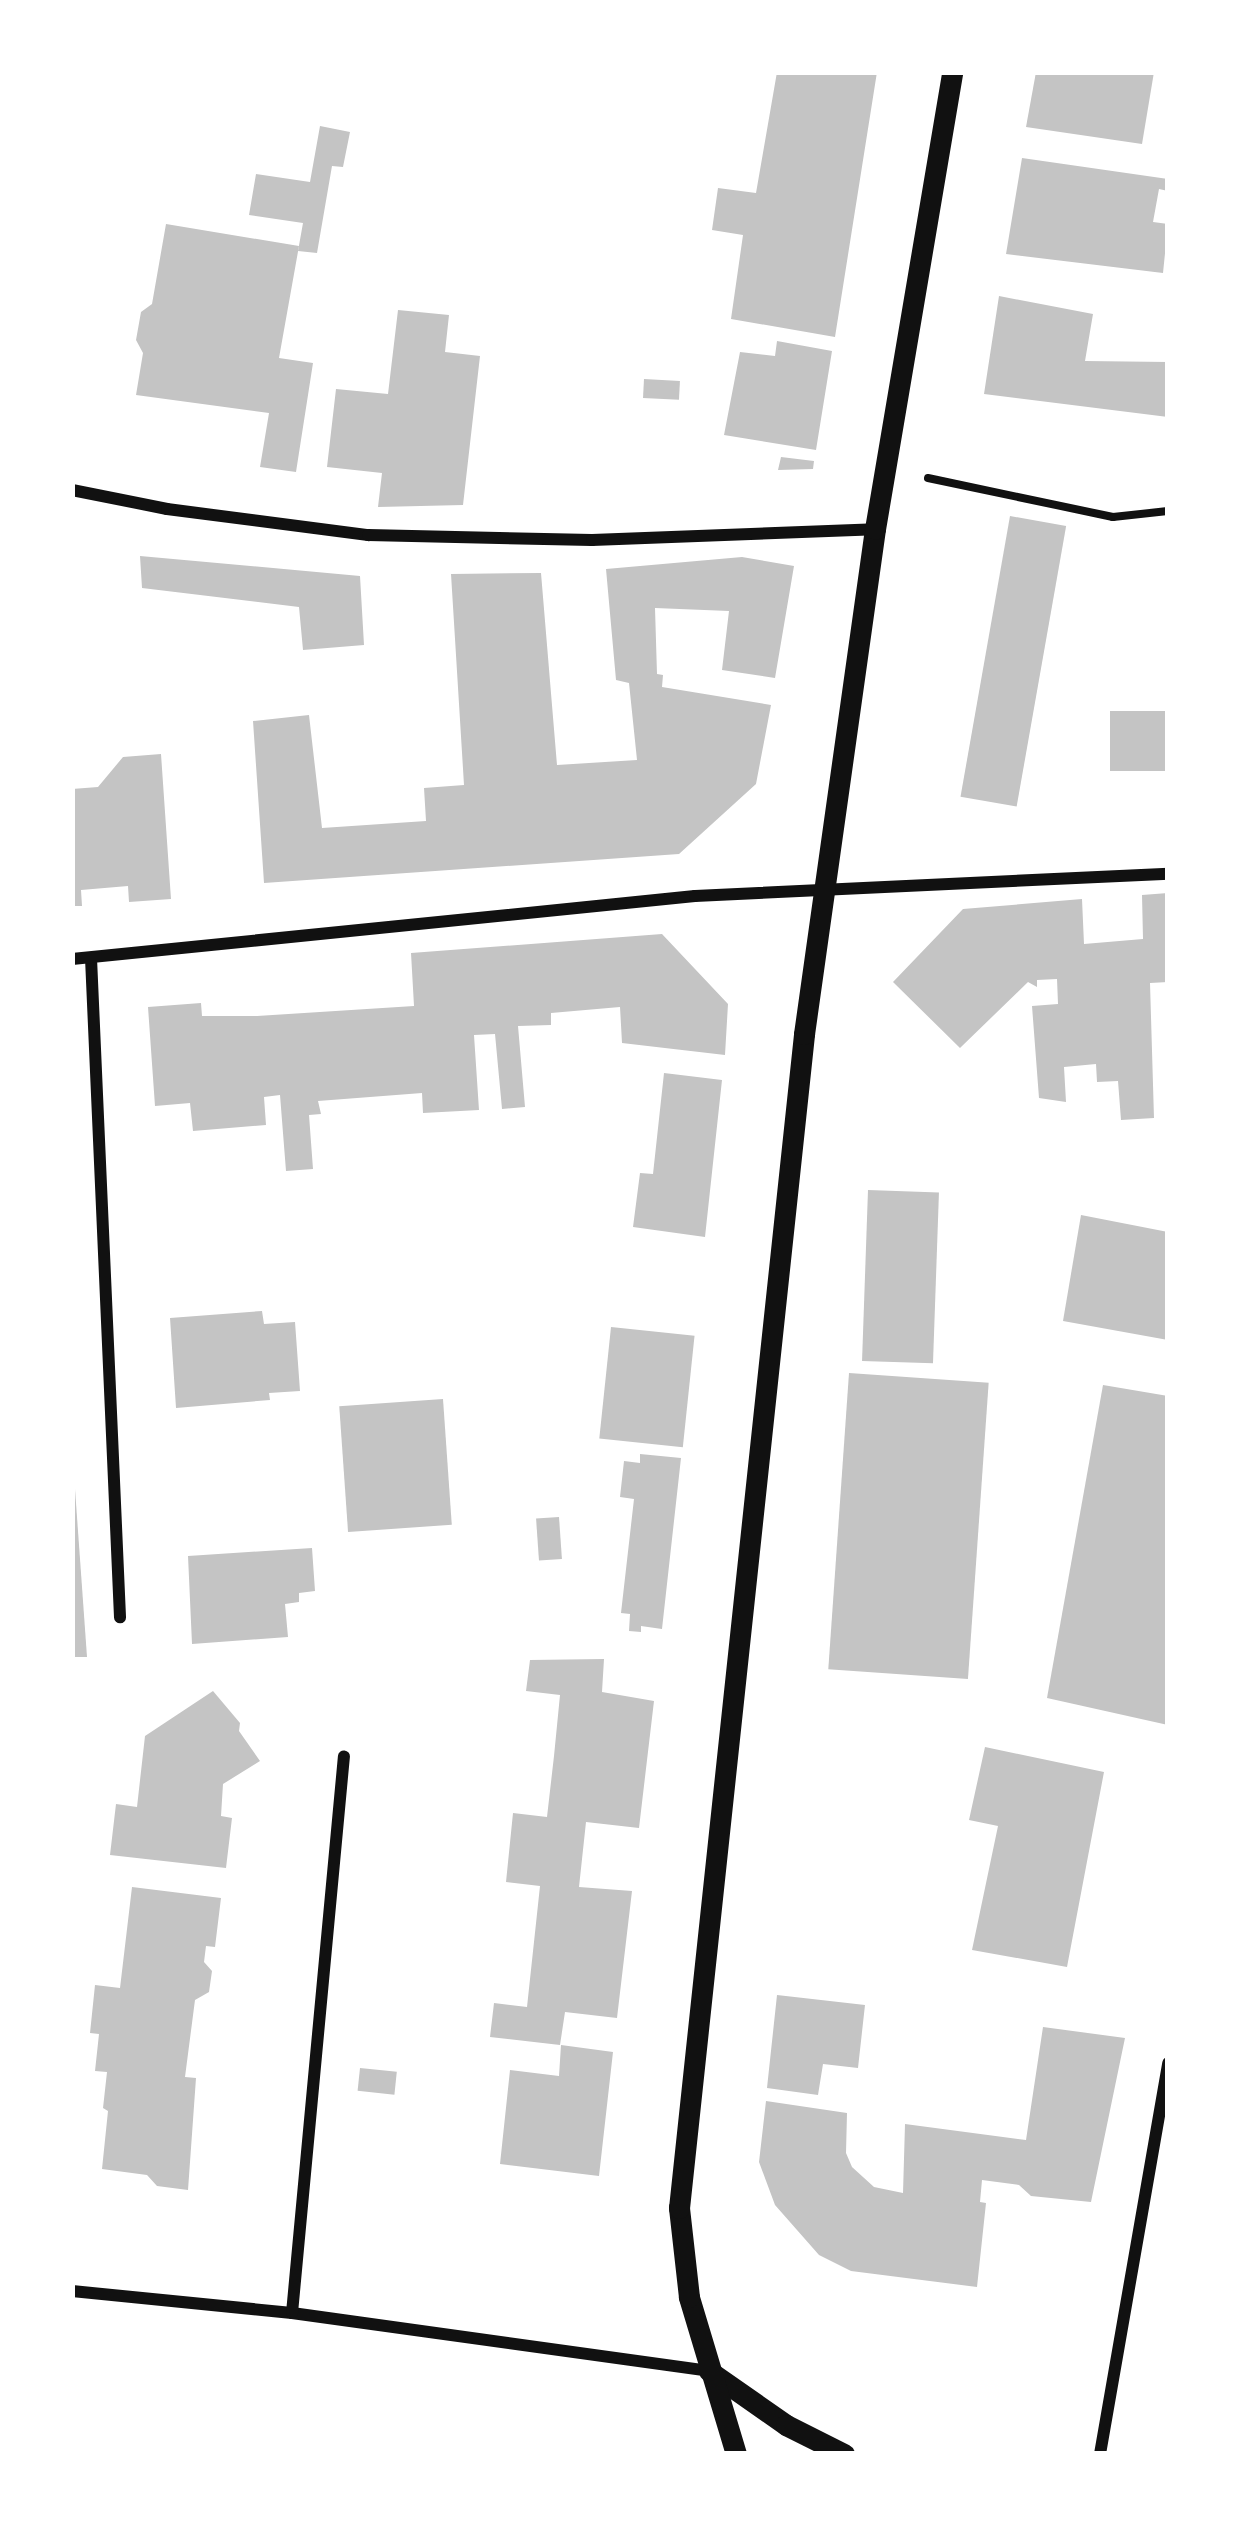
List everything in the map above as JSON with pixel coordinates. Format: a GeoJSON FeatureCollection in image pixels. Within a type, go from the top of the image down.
{"type":"FeatureCollection","features":[{"type":"Feature","properties":{"kind":"street"},"geometry":{"type":"LineString","coordinates":[[736,2454],[689,2297],[679,2209],[804,1034],[875,529],[952,72]]}},
{"type":"Feature","properties":{"kind":"street"},"geometry":{"type":"LineString","coordinates":[[72,490],[167,509],[368,535],[592,540],[875,529]]}},
{"type":"Feature","properties":{"kind":"street"},"geometry":{"type":"LineString","coordinates":[[72,959],[694,896],[1168,874]]}},
{"type":"Feature","properties":{"kind":"street"},"geometry":{"type":"LineString","coordinates":[[92,958],[120,1617]]}},
{"type":"Feature","properties":{"kind":"street"},"geometry":{"type":"LineString","coordinates":[[292,2313],[344,1756]]}},
{"type":"Feature","properties":{"kind":"street"},"geometry":{"type":"LineString","coordinates":[[1100,2454],[1168,2063]]}},
{"type":"Feature","properties":{"kind":"street"},"geometry":{"type":"LineString","coordinates":[[72,2291],[292,2313],[709,2371],[786,2425],[844,2454]]}},
{"type":"Feature","properties":{"kind":"path"},"geometry":{"type":"LineString","coordinates":[[885,469],[1113,517],[1168,511]]}},
{"type":"Feature","properties":{"kind":"building"},"geometry":{"type":"Polygon","coordinates":[[[777,72],[877,72],[835,337],[731,319],[743,235],[712,230],[718,188],[756,193],[777,72]]]}},
{"type":"Feature","properties":{"kind":"building"},"geometry":{"type":"Polygon","coordinates":[[[1036,72],[1154,72],[1142,144],[1026,127],[1036,72]]]}},
{"type":"Feature","properties":{"kind":"building"},"geometry":{"type":"Polygon","coordinates":[[[320,126],[350,132],[343,167],[332,166],[317,253],[298,251],[303,223],[249,215],[256,174],[310,182],[320,126]]]}},
{"type":"Feature","properties":{"kind":"building"},"geometry":{"type":"Polygon","coordinates":[[[1022,158],[1168,179],[1168,191],[1159,189],[1153,222],[1168,224],[1163,273],[1006,254],[1022,158]]]}},
{"type":"Feature","properties":{"kind":"building"},"geometry":{"type":"Polygon","coordinates":[[[166,224],[299,246],[279,358],[313,363],[296,472],[260,467],[269,413],[136,395],[143,353],[136,340],[141,312],[152,304],[166,224]]]}},
{"type":"Feature","properties":{"kind":"building"},"geometry":{"type":"Polygon","coordinates":[[[999,296],[1093,314],[1085,361],[1168,362],[1168,417],[984,394],[999,296]]]}},
{"type":"Feature","properties":{"kind":"building"},"geometry":{"type":"Polygon","coordinates":[[[398,310],[449,315],[445,352],[480,356],[463,505],[378,507],[382,473],[327,467],[336,389],[388,394],[398,310]]]}},
{"type":"Feature","properties":{"kind":"building"},"geometry":{"type":"Polygon","coordinates":[[[777,341],[832,351],[816,450],[724,435],[740,352],[775,356],[777,341]]]}},
{"type":"Feature","properties":{"kind":"building"},"geometry":{"type":"Polygon","coordinates":[[[644,379],[680,381],[679,400],[643,398],[644,379]]]}},
{"type":"Feature","properties":{"kind":"building"},"geometry":{"type":"Polygon","coordinates":[[[781,457],[814,461],[813,469],[778,470],[781,457]]]}},
{"type":"Feature","properties":{"kind":"building"},"geometry":{"type":"Polygon","coordinates":[[[1010,516],[1066,526],[1017,807],[961,797],[1010,516]]]}},
{"type":"Feature","properties":{"kind":"building"},"geometry":{"type":"Polygon","coordinates":[[[140,556],[360,576],[364,645],[303,650],[299,607],[142,588],[140,556]]]}},
{"type":"Feature","properties":{"kind":"building"},"geometry":{"type":"Polygon","coordinates":[[[742,557],[794,566],[775,678],[722,670],[729,611],[655,608],[657,674],[663,675],[662,687],[771,705],[756,784],[679,854],[264,883],[253,721],[309,715],[322,828],[426,821],[424,788],[464,785],[451,574],[541,573],[557,765],[637,760],[629,683],[616,680],[606,569],[742,557]]]}},
{"type":"Feature","properties":{"kind":"building"},"geometry":{"type":"Polygon","coordinates":[[[1110,711],[1168,711],[1168,771],[1110,771],[1110,711]]]}},
{"type":"Feature","properties":{"kind":"building"},"geometry":{"type":"Polygon","coordinates":[[[161,754],[171,899],[129,902],[128,886],[81,890],[82,906],[72,906],[72,789],[98,787],[123,757],[161,754]]]}},
{"type":"Feature","properties":{"kind":"building"},"geometry":{"type":"Polygon","coordinates":[[[1168,893],[1168,982],[1150,983],[1154,1118],[1121,1120],[1118,1081],[1097,1082],[1096,1064],[1064,1067],[1066,1102],[1039,1098],[1032,1006],[1058,1004],[1057,979],[1037,980],[1037,987],[1028,982],[960,1048],[893,982],[963,909],[1082,899],[1084,944],[1143,939],[1142,895],[1168,893]]]}},
{"type":"Feature","properties":{"kind":"building"},"geometry":{"type":"Polygon","coordinates":[[[662,934],[728,1004],[725,1055],[622,1043],[620,1007],[551,1013],[551,1025],[518,1026],[525,1107],[502,1109],[495,1034],[474,1035],[479,1110],[423,1113],[422,1093],[318,1101],[321,1114],[309,1115],[313,1169],[286,1171],[280,1095],[264,1097],[266,1125],[193,1131],[190,1103],[155,1106],[148,1007],[201,1003],[202,1016],[257,1016],[414,1006],[411,953],[662,934]]]}},
{"type":"Feature","properties":{"kind":"building"},"geometry":{"type":"Polygon","coordinates":[[[664,1073],[722,1080],[705,1237],[633,1227],[640,1173],[653,1174],[664,1073]]]}},
{"type":"Feature","properties":{"kind":"building"},"geometry":{"type":"Polygon","coordinates":[[[868,1190],[939,1192],[933,1363],[862,1361],[868,1190]]]}},
{"type":"Feature","properties":{"kind":"building"},"geometry":{"type":"Polygon","coordinates":[[[1081,1215],[1168,1232],[1168,1340],[1063,1321],[1081,1215]]]}},
{"type":"Feature","properties":{"kind":"building"},"geometry":{"type":"Polygon","coordinates":[[[262,1311],[264,1324],[295,1322],[300,1391],[269,1393],[270,1400],[176,1408],[170,1318],[262,1311]]]}},
{"type":"Feature","properties":{"kind":"building"},"geometry":{"type":"Polygon","coordinates":[[[611,1327],[695,1336],[683,1447],[599,1438],[611,1327]]]}},
{"type":"Feature","properties":{"kind":"building"},"geometry":{"type":"Polygon","coordinates":[[[849,1373],[989,1383],[968,1679],[828,1669],[849,1373]]]}},
{"type":"Feature","properties":{"kind":"building"},"geometry":{"type":"Polygon","coordinates":[[[1103,1385],[1168,1396],[1168,1725],[1047,1698],[1103,1385]]]}},
{"type":"Feature","properties":{"kind":"building"},"geometry":{"type":"Polygon","coordinates":[[[443,1399],[452,1525],[348,1532],[339,1406],[443,1399]]]}},
{"type":"Feature","properties":{"kind":"building"},"geometry":{"type":"Polygon","coordinates":[[[640,1454],[681,1458],[662,1629],[641,1626],[641,1632],[629,1631],[630,1614],[621,1613],[634,1499],[620,1497],[624,1461],[640,1463],[640,1454]]]}},
{"type":"Feature","properties":{"kind":"building"},"geometry":{"type":"Polygon","coordinates":[[[75,1489],[87,1657],[72,1657],[75,1489]]]}},
{"type":"Feature","properties":{"kind":"building"},"geometry":{"type":"Polygon","coordinates":[[[559,1517],[562,1559],[539,1561],[536,1519],[559,1517]]]}},
{"type":"Feature","properties":{"kind":"building"},"geometry":{"type":"Polygon","coordinates":[[[312,1548],[315,1591],[299,1593],[299,1602],[285,1604],[288,1637],[192,1644],[188,1556],[312,1548]]]}},
{"type":"Feature","properties":{"kind":"building"},"geometry":{"type":"Polygon","coordinates":[[[604,1659],[602,1692],[654,1701],[639,1828],[586,1822],[579,1887],[632,1891],[617,2018],[565,2012],[560,2045],[490,2037],[494,2003],[527,2007],[540,1886],[506,1882],[513,1813],[547,1817],[554,1756],[560,1695],[526,1691],[530,1660],[604,1659]]]}},
{"type":"Feature","properties":{"kind":"building"},"geometry":{"type":"Polygon","coordinates":[[[213,1691],[240,1723],[239,1731],[260,1761],[223,1784],[221,1816],[232,1818],[226,1868],[110,1855],[116,1804],[137,1807],[145,1736],[213,1691]]]}},
{"type":"Feature","properties":{"kind":"building"},"geometry":{"type":"Polygon","coordinates":[[[985,1747],[1104,1772],[1067,1967],[972,1950],[998,1826],[969,1820],[985,1747]]]}},
{"type":"Feature","properties":{"kind":"building"},"geometry":{"type":"Polygon","coordinates":[[[132,1887],[221,1898],[215,1947],[206,1946],[204,1962],[212,1971],[209,1992],[195,2000],[185,2077],[196,2078],[188,2190],[157,2186],[147,2175],[102,2169],[107,2072],[95,2071],[99,2034],[90,2033],[95,1985],[120,1988],[132,1887]]]}},
{"type":"Feature","properties":{"kind":"building"},"geometry":{"type":"Polygon","coordinates":[[[777,1995],[865,2005],[858,2068],[823,2064],[818,2095],[767,2088],[777,1995]]]}},
{"type":"Feature","properties":{"kind":"building"},"geometry":{"type":"Polygon","coordinates":[[[1043,2027],[1125,2038],[1091,2202],[1031,2196],[1019,2185],[982,2180],[980,2202],[986,2203],[977,2287],[851,2271],[819,2255],[775,2205],[759,2162],[766,2101],[847,2113],[846,2153],[852,2167],[874,2187],[903,2193],[905,2124],[1026,2140],[1043,2027]]]}},
{"type":"Feature","properties":{"kind":"building"},"geometry":{"type":"Polygon","coordinates":[[[561,2045],[613,2052],[599,2176],[500,2164],[510,2070],[559,2076],[561,2045]]]}},
{"type":"Feature","properties":{"kind":"building"},"geometry":{"type":"Polygon","coordinates":[[[360,2068],[397,2072],[394,2095],[358,2091],[360,2068]]]}}]}
